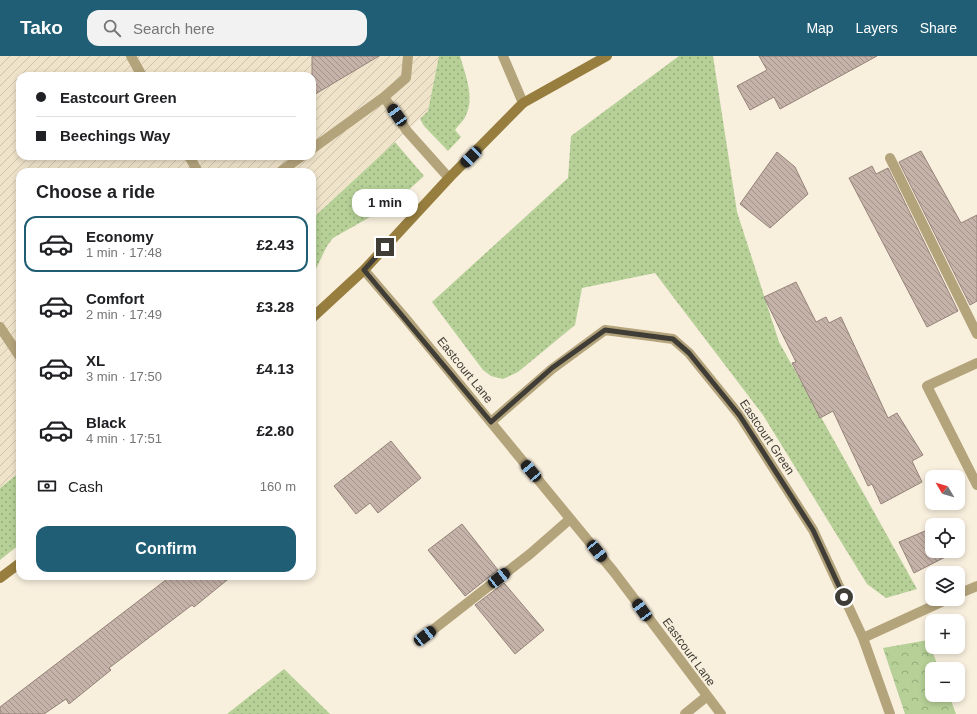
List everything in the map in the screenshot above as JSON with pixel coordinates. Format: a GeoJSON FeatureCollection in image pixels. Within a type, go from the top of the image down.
{"type":"FeatureCollection","features":[{"type":"Feature","properties":{"kind":"street"},"geometry":{"type":"LineString","coordinates":[[131,56],[140,72]]}},
{"type":"Feature","properties":{"kind":"street"},"geometry":{"type":"LineString","coordinates":[[316,146],[384,97],[406,78],[408,56]]}},
{"type":"Feature","properties":{"kind":"street"},"geometry":{"type":"LineString","coordinates":[[503,56],[523,103]]}},
{"type":"Feature","properties":{"kind":"street"},"geometry":{"type":"LineString","coordinates":[[316,314],[364,270],[449,178],[523,103],[607,56]]}},
{"type":"Feature","properties":{"kind":"street"},"geometry":{"type":"LineString","coordinates":[[384,97],[408,131],[449,178]]}},
{"type":"Feature","properties":{"kind":"street"},"geometry":{"type":"LineString","coordinates":[[890,158],[977,334]]}},
{"type":"Feature","properties":{"kind":"street"},"geometry":{"type":"LineString","coordinates":[[286,168],[296,160]]}},
{"type":"Feature","properties":{"kind":"street","name":"Eastcourt Lane"},"geometry":{"type":"LineString","coordinates":[[364,270],[614,572],[706,697],[721,714]]}},
{"type":"Feature","properties":{"kind":"street"},"geometry":{"type":"LineString","coordinates":[[0,327],[16,351]]}},
{"type":"Feature","properties":{"kind":"street","name":"Eastcourt Green"},"geometry":{"type":"LineString","coordinates":[[491,422],[552,368],[605,330],[673,339],[689,353],[740,416],[813,530],[863,638],[890,714]]}},
{"type":"Feature","properties":{"kind":"street"},"geometry":{"type":"LineString","coordinates":[[977,363],[927,386],[977,485]]}},
{"type":"Feature","properties":{"kind":"street"},"geometry":{"type":"LineString","coordinates":[[425,636],[530,554],[570,519]]}},
{"type":"Feature","properties":{"kind":"street"},"geometry":{"type":"LineString","coordinates":[[0,578],[16,566]]}},
{"type":"Feature","properties":{"kind":"street"},"geometry":{"type":"LineString","coordinates":[[965,591],[977,586]]}},
{"type":"Feature","properties":{"kind":"street"},"geometry":{"type":"LineString","coordinates":[[863,638],[933,606]]}},
{"type":"Feature","properties":{"kind":"street"},"geometry":{"type":"LineString","coordinates":[[685,714],[706,697]]}},
{"type":"Feature","properties":{"kind":"shaded area"},"geometry":{"type":"Polygon","coordinates":[[[0,56],[439,56],[428,111],[316,215],[316,168],[16,168],[16,475],[0,488],[0,56]]]}},
{"type":"Feature","properties":{"kind":"green space"},"geometry":{"type":"Polygon","coordinates":[[[439,56],[460,56],[468,86],[470,101],[469,108],[464,119],[455,130],[461,137],[448,151],[424,126],[420,119],[428,111],[439,56]]]}},
{"type":"Feature","properties":{"kind":"green space"},"geometry":{"type":"Polygon","coordinates":[[[679,56],[713,56],[737,212],[779,342],[917,589],[886,598],[867,584],[763,415],[655,273],[582,288],[575,325],[518,372],[503,379],[491,376],[483,370],[432,302],[568,178],[571,136],[679,56]]]}},
{"type":"Feature","properties":{"kind":"green space"},"geometry":{"type":"Polygon","coordinates":[[[395,142],[424,176],[393,204],[333,238],[327,246],[316,269],[316,215],[395,142]]]}},
{"type":"Feature","properties":{"kind":"green space"},"geometry":{"type":"Polygon","coordinates":[[[16,475],[16,547],[0,560],[0,488],[16,475]]]}},
{"type":"Feature","properties":{"kind":"green space"},"geometry":{"type":"Polygon","coordinates":[[[925,641],[925,654],[933,654],[936,662],[925,662],[925,702],[952,702],[956,714],[905,714],[883,648],[925,641]]]}},
{"type":"Feature","properties":{"kind":"green space"},"geometry":{"type":"Polygon","coordinates":[[[284,669],[330,714],[227,714],[284,669]]]}},
{"type":"Feature","properties":{"kind":"building"},"geometry":{"type":"Polygon","coordinates":[[[312,56],[379,56],[316,94],[316,72],[312,72],[312,56]]]}},
{"type":"Feature","properties":{"kind":"building"},"geometry":{"type":"Polygon","coordinates":[[[759,56],[877,56],[780,109],[774,97],[750,110],[737,86],[767,70],[759,56]]]}},
{"type":"Feature","properties":{"kind":"building"},"geometry":{"type":"Polygon","coordinates":[[[921,151],[961,223],[977,215],[977,301],[970,305],[899,162],[921,151]]]}},
{"type":"Feature","properties":{"kind":"building"},"geometry":{"type":"Polygon","coordinates":[[[777,152],[795,167],[808,194],[770,228],[740,204],[777,152]]]}},
{"type":"Feature","properties":{"kind":"building"},"geometry":{"type":"Polygon","coordinates":[[[872,166],[876,174],[888,168],[958,311],[927,327],[849,178],[872,166]]]}},
{"type":"Feature","properties":{"kind":"building"},"geometry":{"type":"Polygon","coordinates":[[[796,282],[816,322],[826,317],[829,323],[841,317],[888,418],[897,413],[923,455],[912,461],[922,482],[881,504],[872,484],[868,486],[833,411],[820,418],[792,363],[796,362],[764,297],[796,282]]]}},
{"type":"Feature","properties":{"kind":"building"},"geometry":{"type":"Polygon","coordinates":[[[391,441],[421,478],[378,513],[370,503],[356,514],[334,486],[391,441]]]}},
{"type":"Feature","properties":{"kind":"building"},"geometry":{"type":"Polygon","coordinates":[[[462,524],[498,570],[465,596],[428,550],[462,524]]]}},
{"type":"Feature","properties":{"kind":"building"},"geometry":{"type":"Polygon","coordinates":[[[925,531],[925,558],[943,558],[925,566],[914,573],[899,542],[925,531]]]}},
{"type":"Feature","properties":{"kind":"building"},"geometry":{"type":"Polygon","coordinates":[[[166,580],[227,580],[194,607],[192,605],[109,668],[111,670],[69,704],[66,699],[44,714],[0,714],[0,707],[166,580]]]}},
{"type":"Feature","properties":{"kind":"building"},"geometry":{"type":"Polygon","coordinates":[[[504,583],[544,630],[515,654],[475,605],[504,583]]]}},
{"type":"Feature","properties":{"kind":"route"},"geometry":{"type":"LineString","coordinates":[[385,247],[364,270],[491,422],[552,368],[605,330],[673,339],[677,341],[689,353],[740,416],[813,530],[844,597]]}}]}
